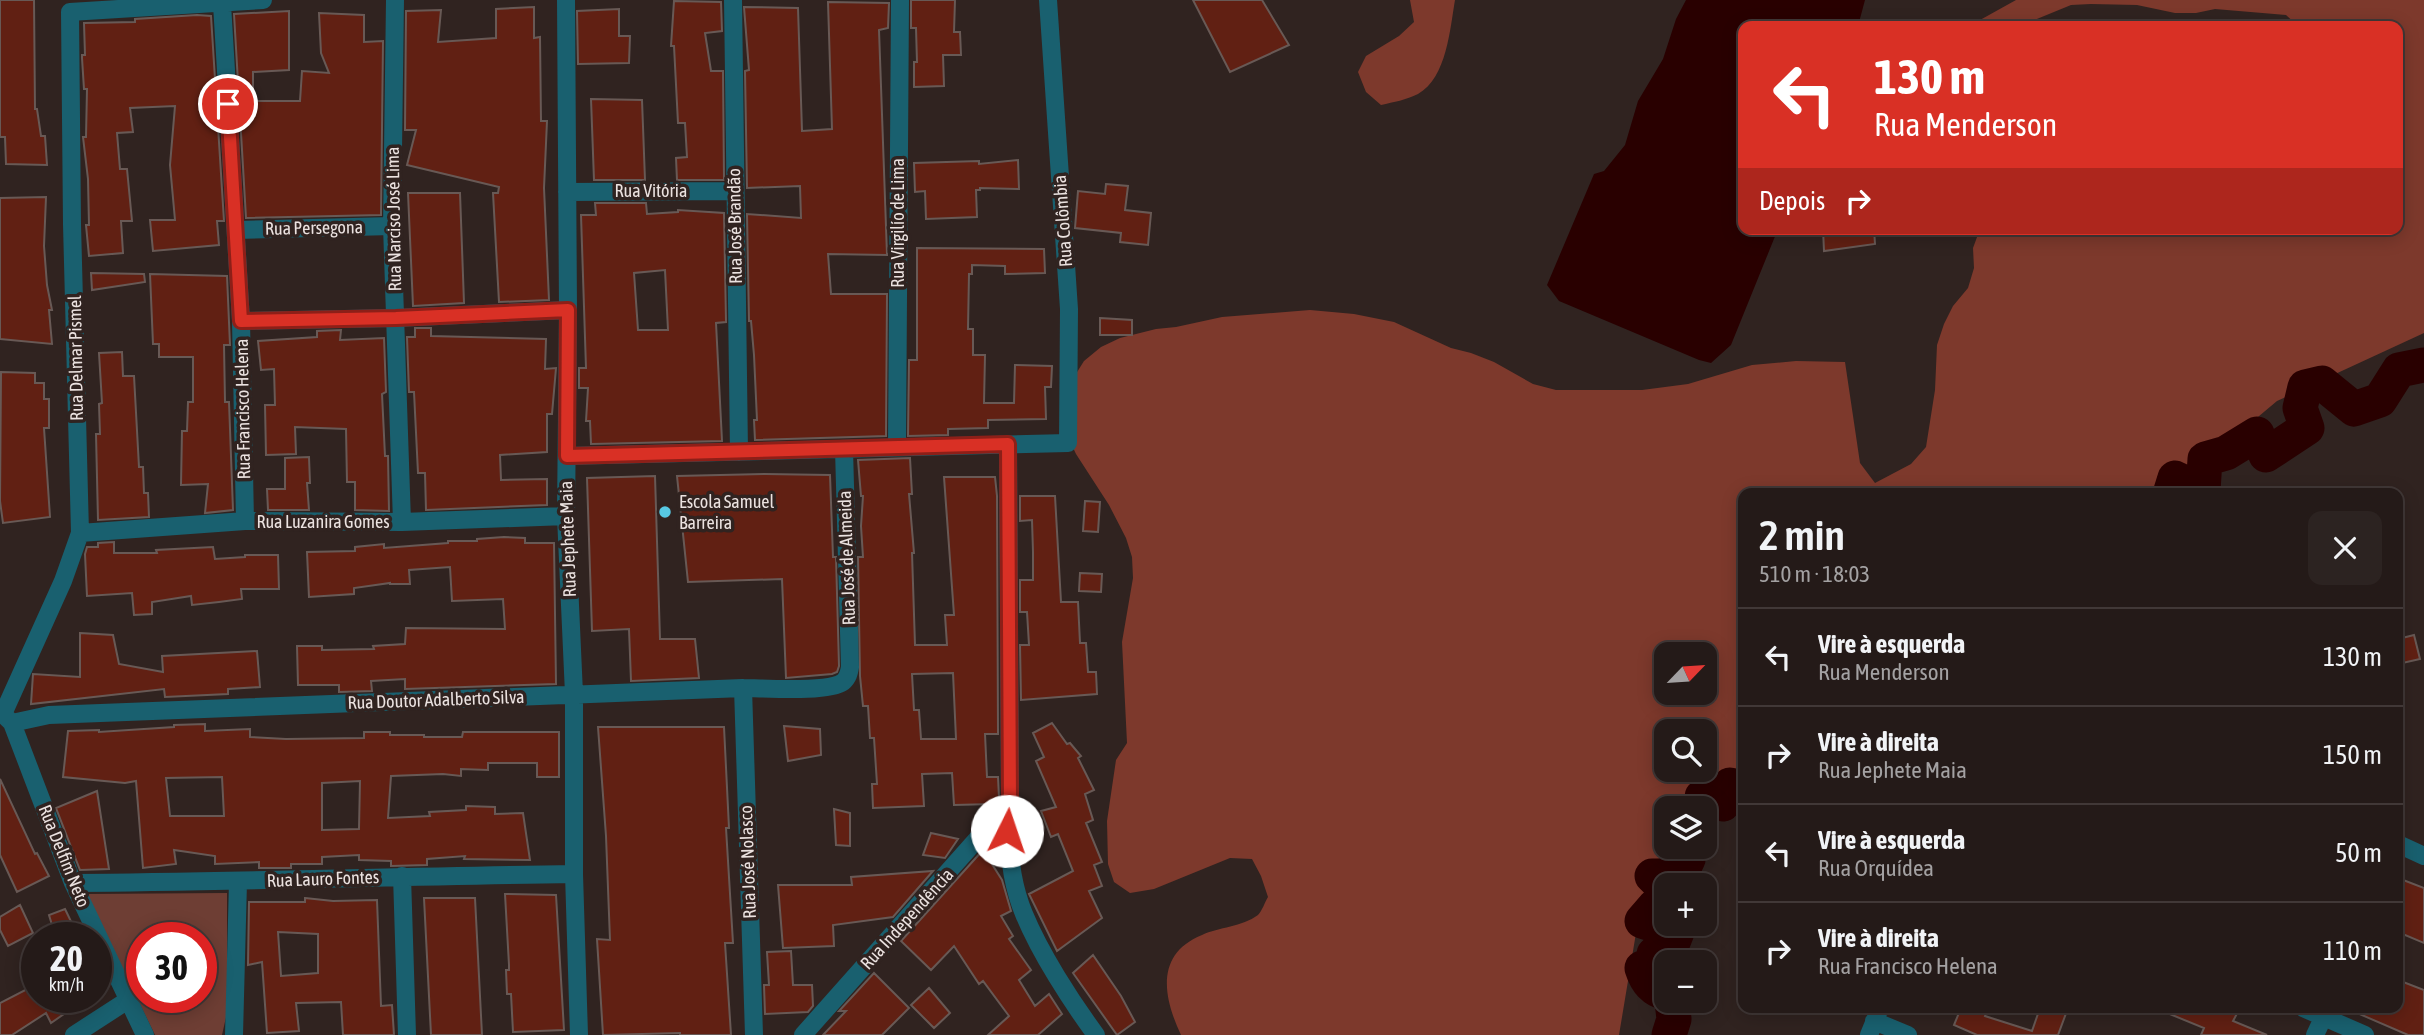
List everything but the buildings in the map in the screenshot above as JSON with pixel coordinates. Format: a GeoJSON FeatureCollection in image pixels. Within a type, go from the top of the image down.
{"type":"FeatureCollection","features":[{"type":"Feature","properties":{"kind":"street"},"geometry":{"type":"LineString","coordinates":[[71,12],[94,0]]}},
{"type":"Feature","properties":{"kind":"street"},"geometry":{"type":"LineString","coordinates":[[71,12],[166,3],[222,4],[263,0]]}},
{"type":"Feature","properties":{"kind":"street","name":"Rua Narciso José Lima"},"geometry":{"type":"LineString","coordinates":[[394,0],[392,226],[402,522]]}},
{"type":"Feature","properties":{"kind":"street","name":"Rua Jephete Maia"},"geometry":{"type":"LineString","coordinates":[[566,0],[566,516],[574,694],[574,874],[579,1035]]}},
{"type":"Feature","properties":{"kind":"street","name":"Rua José Brandão"},"geometry":{"type":"LineString","coordinates":[[733,0],[739,452]]}},
{"type":"Feature","properties":{"kind":"street","name":"Rua Virgilío de Lima"},"geometry":{"type":"LineString","coordinates":[[897,446],[900,0]]}},
{"type":"Feature","properties":{"kind":"street","name":"Rua Colômbia"},"geometry":{"type":"LineString","coordinates":[[1008,444],[1068,443],[1069,309],[1048,0]]}},
{"type":"Feature","properties":{"kind":"street","name":"Rua Francisco Helena"},"geometry":{"type":"LineString","coordinates":[[222,4],[241,321],[245,521]]}},
{"type":"Feature","properties":{"kind":"street","name":"Rua Delmar Pismel"},"geometry":{"type":"LineString","coordinates":[[5,718],[63,581],[80,533],[72,224],[71,12]]}},
{"type":"Feature","properties":{"kind":"street","name":"Rua Vitória"},"geometry":{"type":"LineString","coordinates":[[568,192],[735,191]]}},
{"type":"Feature","properties":{"kind":"street","name":"Rua Persegona"},"geometry":{"type":"LineString","coordinates":[[236,230],[392,226]]}},
{"type":"Feature","properties":{"kind":"street"},"geometry":{"type":"LineString","coordinates":[[241,321],[396,318],[568,310]]}},
{"type":"Feature","properties":{"kind":"street"},"geometry":{"type":"LineString","coordinates":[[567,456],[1008,444],[1010,802],[1007,831],[1015,883],[1024,914],[1051,965],[1096,1035]]}},
{"type":"Feature","properties":{"kind":"street","name":"Rua José de Almeida"},"geometry":{"type":"LineString","coordinates":[[844,449],[850,667]]}},
{"type":"Feature","properties":{"kind":"street","name":"Rua Luzanira Gomes"},"geometry":{"type":"LineString","coordinates":[[80,533],[245,521],[402,522],[566,516]]}},
{"type":"Feature","properties":{"kind":"street","name":"Rua Doutor Adalberto Silva"},"geometry":{"type":"LineString","coordinates":[[5,718],[574,694],[831,687],[845,680],[850,667]]}},
{"type":"Feature","properties":{"kind":"street","name":"Rua José Nolasco"},"geometry":{"type":"LineString","coordinates":[[743,688],[754,1035]]}},
{"type":"Feature","properties":{"kind":"street","name":"Rua Delfim Neto"},"geometry":{"type":"LineString","coordinates":[[5,718],[73,883],[126,996]]}},
{"type":"Feature","properties":{"kind":"street","name":"Rua Independência"},"geometry":{"type":"LineString","coordinates":[[803,1035],[1010,802]]}},
{"type":"Feature","properties":{"kind":"street"},"geometry":{"type":"LineString","coordinates":[[2403,846],[2424,856]]}},
{"type":"Feature","properties":{"kind":"street","name":"Rua Lauro Fontes"},"geometry":{"type":"LineString","coordinates":[[73,883],[574,874]]}},
{"type":"Feature","properties":{"kind":"street"},"geometry":{"type":"LineString","coordinates":[[402,876],[407,1035]]}},
{"type":"Feature","properties":{"kind":"street"},"geometry":{"type":"LineString","coordinates":[[234,1035],[238,882]]}},
{"type":"Feature","properties":{"kind":"street"},"geometry":{"type":"LineString","coordinates":[[74,1035],[126,1001]]}},
{"type":"Feature","properties":{"kind":"street","name":"Rua Delfim Neto"},"geometry":{"type":"LineString","coordinates":[[134,1013],[145,1035]]}},
{"type":"Feature","properties":{"kind":"street"},"geometry":{"type":"LineString","coordinates":[[2312,1013],[2365,1035]]}},
{"type":"Feature","properties":{"kind":"street"},"geometry":{"type":"LineString","coordinates":[[2315,1035],[2322,1018]]}},
{"type":"Feature","properties":{"kind":"street"},"geometry":{"type":"LineString","coordinates":[[1874,1021],[1908,1035]]}},
{"type":"Feature","properties":{"kind":"shaded area"},"geometry":{"type":"Polygon","coordinates":[[[1410,0],[1455,0],[1446,52],[1428,87],[1400,101],[1381,105],[1366,92],[1358,72],[1366,56],[1399,36],[1414,22],[1410,0]]]}},
{"type":"Feature","properties":{"kind":"shaded area"},"geometry":{"type":"Polygon","coordinates":[[[1686,0],[1865,0],[1859,21],[1738,21],[1738,235],[1776,235],[1731,345],[1711,363],[1559,301],[1547,285],[1594,174],[1604,171],[1625,145],[1638,101],[1663,59],[1676,19],[1686,0]]]}},
{"type":"Feature","properties":{"kind":"shaded area"},"geometry":{"type":"Polygon","coordinates":[[[2016,0],[2424,0],[2424,333],[2277,401],[2162,488],[1738,488],[1738,770],[1704,796],[1654,796],[1654,859],[1659,859],[1640,909],[1619,1035],[1181,1035],[1167,992],[1170,965],[1176,953],[1202,935],[1252,919],[1259,913],[1268,897],[1252,859],[1230,858],[1154,889],[1130,893],[1114,882],[1108,864],[1107,821],[1116,760],[1127,743],[1122,642],[1133,578],[1132,557],[1126,538],[1109,505],[1068,437],[1074,377],[1084,361],[1101,347],[1120,338],[1156,329],[1222,317],[1310,310],[1354,314],[1394,322],[1451,348],[1494,362],[1533,384],[1556,390],[1642,390],[1688,384],[1752,365],[1796,361],[1845,362],[1860,463],[1875,483],[1911,464],[1926,447],[1935,390],[1937,345],[1953,306],[1968,288],[1974,268],[1973,248],[1978,235],[2403,235],[2403,21],[2293,21],[2286,15],[2215,9],[2175,13],[2137,5],[2091,4],[2071,5],[2032,21],[1980,21],[2016,0]]]}},
{"type":"Feature","properties":{"kind":"shaded area"},"geometry":{"type":"Polygon","coordinates":[[[227,893],[227,1013],[222,1035],[155,1035],[144,1013],[217,1013],[217,922],[126,922],[126,976],[112,947],[112,922],[100,922],[86,894],[227,893]]]}},
{"type":"Feature","properties":{"kind":"waterway"},"geometry":{"type":"LineString","coordinates":[[2203,488],[2205,459],[2226,453],[2257,434],[2266,455],[2307,428],[2300,408],[2305,387],[2322,383],[2354,409],[2380,400],[2399,370],[2424,365]]}},
{"type":"Feature","properties":{"kind":"waterway"},"geometry":{"type":"LineString","coordinates":[[2172,488],[2175,478],[2197,488]]}},
{"type":"Feature","properties":{"kind":"waterway"},"geometry":{"type":"LineString","coordinates":[[1704,796],[1715,789],[1723,804],[1730,785],[1738,787]]}},
{"type":"Feature","properties":{"kind":"waterway"},"geometry":{"type":"LineString","coordinates":[[1681,873],[1688,859]]}},
{"type":"Feature","properties":{"kind":"waterway"},"geometry":{"type":"LineString","coordinates":[[1654,876],[1654,878]]}},
{"type":"Feature","properties":{"kind":"waterway"},"geometry":{"type":"LineString","coordinates":[[1654,907],[1642,921],[1654,925]]}},
{"type":"Feature","properties":{"kind":"waterway"},"geometry":{"type":"LineString","coordinates":[[1670,950],[1675,936]]}},
{"type":"Feature","properties":{"kind":"waterway"},"geometry":{"type":"LineString","coordinates":[[1654,969],[1642,968],[1654,987]]}},
{"type":"Feature","properties":{"kind":"waterway"},"geometry":{"type":"LineString","coordinates":[[1669,1035],[1673,1013]]}},
{"type":"Feature","properties":{"kind":"place","name":"Escola Samuel Barreira"},"geometry":{"type":"Point","coordinates":[665,512]}},
{"type":"Feature","properties":{"kind":"route"},"geometry":{"type":"LineString","coordinates":[[228,104],[241,321],[396,318],[568,310],[567,456],[1008,444],[1010,802],[1007,831]]}}]}
